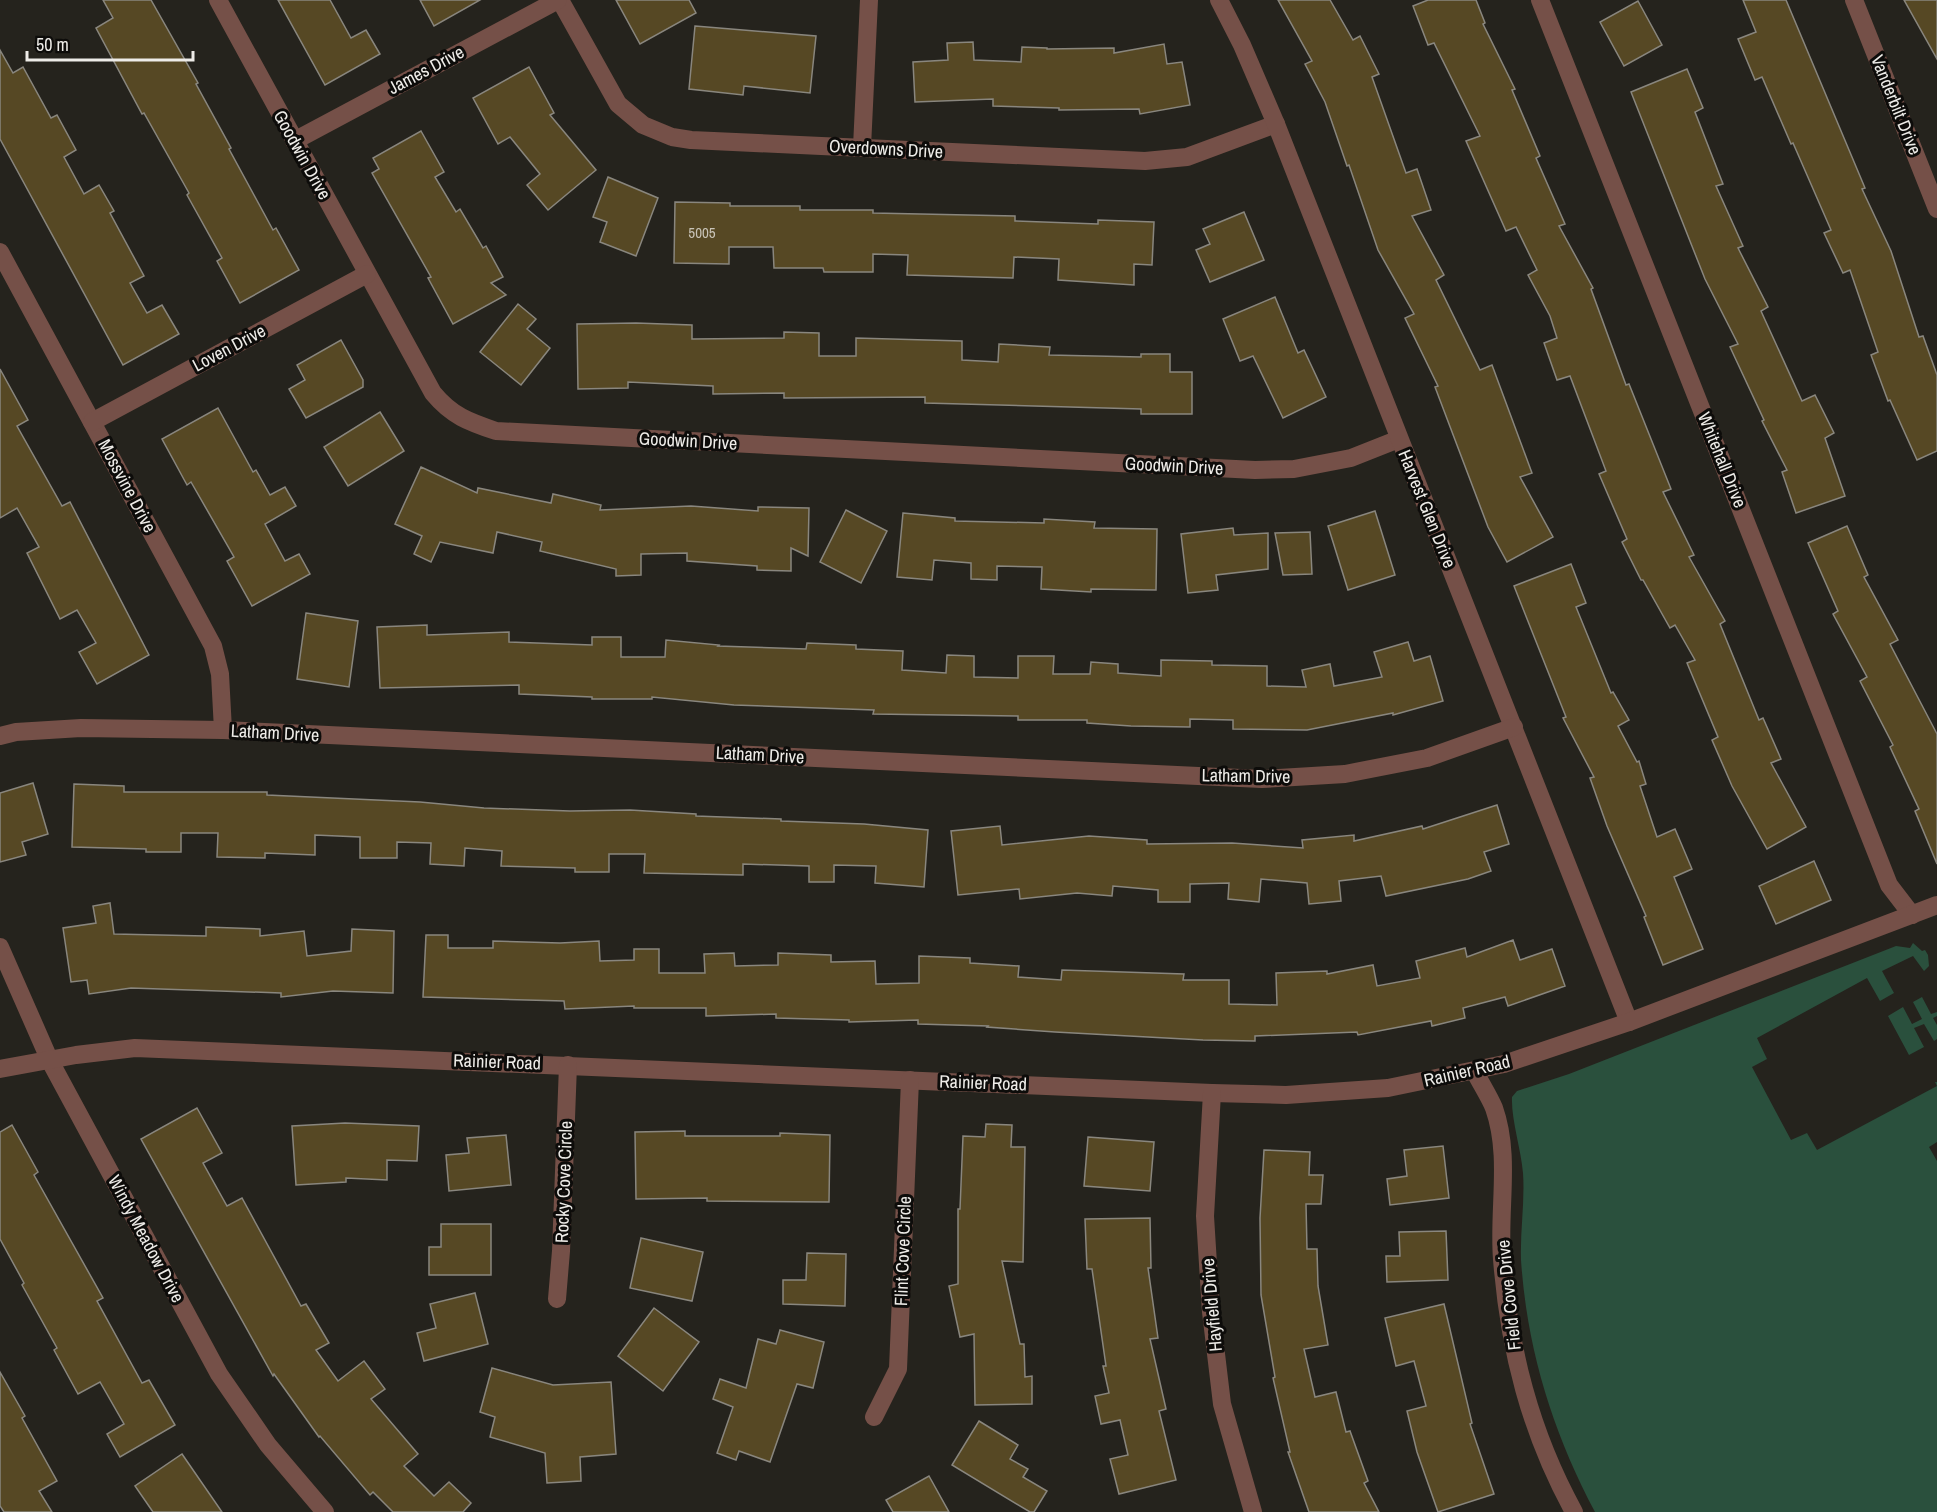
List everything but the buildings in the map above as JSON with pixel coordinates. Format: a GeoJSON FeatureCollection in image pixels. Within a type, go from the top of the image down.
{"type":"FeatureCollection","features":[{"type":"Feature","properties":{"kind":"street","name":"Goodwin Drive"},"geometry":{"type":"LineString","coordinates":[[218,0],[433,393],[442,404],[465,421],[496,431],[1255,470],[1294,469],[1351,458],[1399,439]]}},
{"type":"Feature","properties":{"kind":"street","name":"James Drive"},"geometry":{"type":"LineString","coordinates":[[294,141],[559,0]]}},
{"type":"Feature","properties":{"kind":"street","name":"Overdowns Drive"},"geometry":{"type":"LineString","coordinates":[[559,0],[618,104],[643,125],[672,137],[691,140],[1145,161],[1187,157],[1276,124]]}},
{"type":"Feature","properties":{"kind":"street"},"geometry":{"type":"LineString","coordinates":[[862,147],[869,0]]}},
{"type":"Feature","properties":{"kind":"street","name":"Harvest Glen Drive"},"geometry":{"type":"LineString","coordinates":[[1219,0],[1242,45],[1276,124],[1629,1022]]}},
{"type":"Feature","properties":{"kind":"street","name":"Whitehall Drive"},"geometry":{"type":"LineString","coordinates":[[1540,0],[1889,885],[1912,915]]}},
{"type":"Feature","properties":{"kind":"street","name":"Vanderbilt Drive"},"geometry":{"type":"LineString","coordinates":[[1854,0],[1937,209]]}},
{"type":"Feature","properties":{"kind":"street","name":"Mossvine Drive"},"geometry":{"type":"LineString","coordinates":[[0,252],[213,646],[220,674],[223,730]]}},
{"type":"Feature","properties":{"kind":"street","name":"Loven Drive"},"geometry":{"type":"LineString","coordinates":[[92,422],[367,274]]}},
{"type":"Feature","properties":{"kind":"street","name":"Latham Drive"},"geometry":{"type":"LineString","coordinates":[[0,736],[16,732],[81,728],[223,730],[1262,779],[1345,774],[1416,760],[1514,728]]}},
{"type":"Feature","properties":{"kind":"street","name":"Rainier Road"},"geometry":{"type":"LineString","coordinates":[[0,1069],[76,1055],[135,1048],[1212,1093],[1286,1095],[1388,1088],[1475,1072],[1504,1064],[1629,1022],[1937,905]]}},
{"type":"Feature","properties":{"kind":"street","name":"Windy Meadow Drive"},"geometry":{"type":"LineString","coordinates":[[0,947],[51,1061],[219,1374],[268,1444],[325,1512]]}},
{"type":"Feature","properties":{"kind":"street","name":"Rocky Cove Circle"},"geometry":{"type":"LineString","coordinates":[[557,1299],[568,1065]]}},
{"type":"Feature","properties":{"kind":"street","name":"Field Cove Drive"},"geometry":{"type":"LineString","coordinates":[[1475,1072],[1494,1108],[1500,1130],[1503,1181],[1502,1256],[1511,1338],[1532,1419],[1559,1485],[1574,1512]]}},
{"type":"Feature","properties":{"kind":"street","name":"Flint Cove Circle"},"geometry":{"type":"LineString","coordinates":[[874,1417],[898,1369],[910,1080]]}},
{"type":"Feature","properties":{"kind":"street","name":"Hayfield Drive"},"geometry":{"type":"LineString","coordinates":[[1212,1093],[1205,1216],[1211,1312],[1222,1404],[1253,1512]]}},
{"type":"Feature","properties":{"kind":"green space"},"geometry":{"type":"Polygon","coordinates":[[[1913,943],[1922,951],[1925,950],[1928,955],[1929,966],[1924,971],[1913,956],[1882,971],[1894,993],[1880,1001],[1867,978],[1757,1038],[1767,1059],[1752,1067],[1791,1140],[1807,1133],[1817,1150],[1937,1086],[1937,1142],[1929,1147],[1937,1161],[1937,1512],[1595,1512],[1567,1452],[1544,1390],[1529,1326],[1521,1260],[1523,1173],[1512,1097],[1517,1091],[1569,1074],[1896,946],[1910,948],[1913,943]]]}},
{"type":"Feature","properties":{"kind":"green space"},"geometry":{"type":"Polygon","coordinates":[[[1922,997],[1931,1014],[1937,1012],[1937,1016],[1933,1018],[1937,1025],[1937,1039],[1934,1041],[1924,1024],[1914,1028],[1924,1047],[1909,1055],[1888,1016],[1903,1007],[1912,1024],[1922,1019],[1913,1002],[1922,997]]]}}]}
